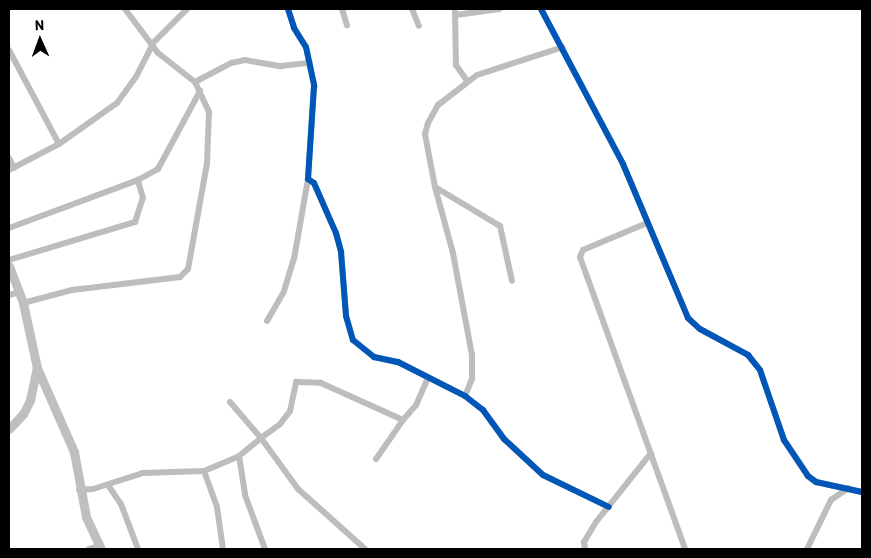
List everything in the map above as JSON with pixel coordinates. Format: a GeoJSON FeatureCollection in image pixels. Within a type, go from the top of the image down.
{"type":"FeatureCollection","features":[{"type":"Feature","properties":{"kind":"street"},"geometry":{"type":"LineString","coordinates":[[24,303],[72,290],[185,273],[207,163],[210,119],[195,82],[158,53],[153,43],[125,9]]}},
{"type":"Feature","properties":{"kind":"street"},"geometry":{"type":"LineString","coordinates":[[9,158],[12,169],[59,144],[117,103],[136,77],[153,43],[187,9]]}},
{"type":"Feature","properties":{"kind":"street"},"geometry":{"type":"LineString","coordinates":[[267,320],[284,291],[294,260],[308,179],[315,102],[310,63],[288,9]]}},
{"type":"Feature","properties":{"kind":"street"},"geometry":{"type":"LineString","coordinates":[[342,9],[347,25]]}},
{"type":"Feature","properties":{"kind":"street"},"geometry":{"type":"LineString","coordinates":[[412,9],[419,26]]}},
{"type":"Feature","properties":{"kind":"street"},"geometry":{"type":"LineString","coordinates":[[467,81],[456,60],[455,12],[500,9]]}},
{"type":"Feature","properties":{"kind":"street"},"geometry":{"type":"LineString","coordinates":[[541,9],[623,164],[688,318],[700,330],[748,356],[760,370],[784,440],[797,463],[816,482],[862,492]]}},
{"type":"Feature","properties":{"kind":"street"},"geometry":{"type":"LineString","coordinates":[[465,396],[472,378],[472,355],[453,254],[435,187],[425,134],[428,122],[438,105],[467,81],[501,66],[539,58],[563,48]]}},
{"type":"Feature","properties":{"kind":"street"},"geometry":{"type":"LineString","coordinates":[[9,50],[59,144]]}},
{"type":"Feature","properties":{"kind":"street"},"geometry":{"type":"LineString","coordinates":[[195,82],[231,63],[245,60],[280,66],[310,63]]}},
{"type":"Feature","properties":{"kind":"street"},"geometry":{"type":"LineString","coordinates":[[9,228],[138,180],[162,165],[200,91]]}},
{"type":"Feature","properties":{"kind":"street"},"geometry":{"type":"LineString","coordinates":[[308,179],[314,183],[336,233],[341,252],[346,316],[353,340],[374,357],[398,362],[465,396],[483,410],[504,439],[543,474],[609,507]]}},
{"type":"Feature","properties":{"kind":"street"},"geometry":{"type":"LineString","coordinates":[[9,260],[135,222],[143,198],[138,180]]}},
{"type":"Feature","properties":{"kind":"street"},"geometry":{"type":"LineString","coordinates":[[435,187],[500,226],[512,281]]}},
{"type":"Feature","properties":{"kind":"street"},"geometry":{"type":"LineString","coordinates":[[647,223],[583,250],[580,257],[685,549]]}},
{"type":"Feature","properties":{"kind":"street"},"geometry":{"type":"LineString","coordinates":[[9,266],[24,303],[37,368],[74,452],[79,490],[86,517],[101,548],[89,549]]}},
{"type":"Feature","properties":{"kind":"street"},"geometry":{"type":"LineString","coordinates":[[9,295],[20,292]]}},
{"type":"Feature","properties":{"kind":"street"},"geometry":{"type":"LineString","coordinates":[[9,429],[23,414],[30,400],[37,368]]}},
{"type":"Feature","properties":{"kind":"street"},"geometry":{"type":"LineString","coordinates":[[376,459],[403,420],[416,405],[428,378]]}},
{"type":"Feature","properties":{"kind":"street"},"geometry":{"type":"LineString","coordinates":[[79,490],[108,485],[143,473],[204,471],[239,456],[280,424],[290,411],[294,385],[305,381],[321,383],[403,420]]}},
{"type":"Feature","properties":{"kind":"street"},"geometry":{"type":"LineString","coordinates":[[230,402],[261,438],[298,489],[365,549]]}},
{"type":"Feature","properties":{"kind":"street"},"geometry":{"type":"LineString","coordinates":[[585,549],[588,535],[651,453]]}},
{"type":"Feature","properties":{"kind":"street"},"geometry":{"type":"LineString","coordinates":[[239,456],[245,495],[265,549]]}},
{"type":"Feature","properties":{"kind":"street"},"geometry":{"type":"LineString","coordinates":[[204,471],[217,507],[223,549]]}},
{"type":"Feature","properties":{"kind":"street"},"geometry":{"type":"LineString","coordinates":[[108,485],[121,504],[138,549]]}},
{"type":"Feature","properties":{"kind":"street"},"geometry":{"type":"LineString","coordinates":[[807,549],[831,500],[848,488]]}},
{"type":"Feature","properties":{"kind":"cycle path"},"geometry":{"type":"LineString","coordinates":[[288,9],[294,28],[306,47],[314,86],[308,179],[314,183],[336,233],[341,252],[346,316],[353,340],[374,357],[398,362],[465,396],[483,410],[504,439],[543,475],[609,507]]}},
{"type":"Feature","properties":{"kind":"cycle path"},"geometry":{"type":"LineString","coordinates":[[541,9],[623,164],[688,318],[700,329],[748,355],[760,370],[784,440],[808,476],[816,482],[862,492]]}}]}
